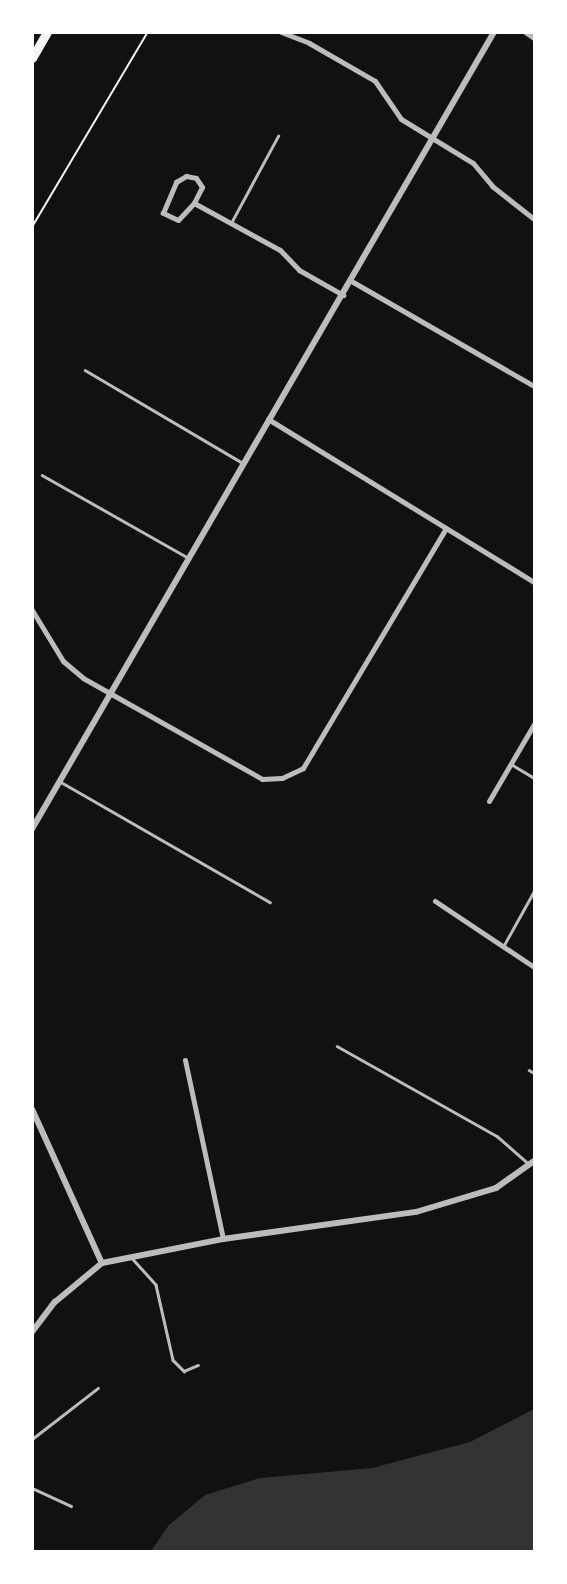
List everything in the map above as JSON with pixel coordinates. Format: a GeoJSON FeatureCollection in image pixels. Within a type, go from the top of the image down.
{"type":"FeatureCollection","features":[{"type":"Feature","properties":{"kind":"highway"},"geometry":{"type":"LineString","coordinates":[[32,58],[47,32]]}},
{"type":"Feature","properties":{"kind":"street"},"geometry":{"type":"LineString","coordinates":[[280,32],[309,43],[375,81],[401,119],[473,163],[500,193],[534,219]]}},
{"type":"Feature","properties":{"kind":"street"},"geometry":{"type":"LineString","coordinates":[[32,829],[61,782],[241,462],[343,295],[353,282],[494,32]]}},
{"type":"Feature","properties":{"kind":"street"},"geometry":{"type":"LineString","coordinates":[[525,32],[534,38]]}},
{"type":"Feature","properties":{"kind":"street"},"geometry":{"type":"LineString","coordinates":[[186,176],[201,184],[194,202],[178,220],[163,213],[176,182],[186,176]]}},
{"type":"Feature","properties":{"kind":"street"},"geometry":{"type":"LineString","coordinates":[[194,202],[280,250],[299,270],[343,295]]}},
{"type":"Feature","properties":{"kind":"street"},"geometry":{"type":"LineString","coordinates":[[353,282],[534,386]]}},
{"type":"Feature","properties":{"kind":"street"},"geometry":{"type":"LineString","coordinates":[[268,419],[534,582]]}},
{"type":"Feature","properties":{"kind":"street"},"geometry":{"type":"LineString","coordinates":[[32,610],[63,661],[110,694],[262,779],[282,778],[303,768],[446,528]]}},
{"type":"Feature","properties":{"kind":"street"},"geometry":{"type":"LineString","coordinates":[[489,801],[534,724]]}},
{"type":"Feature","properties":{"kind":"street"},"geometry":{"type":"LineString","coordinates":[[435,901],[534,967]]}},
{"type":"Feature","properties":{"kind":"street"},"geometry":{"type":"LineString","coordinates":[[184,1060],[222,1239]]}},
{"type":"Feature","properties":{"kind":"street"},"geometry":{"type":"LineString","coordinates":[[32,1108],[102,1263]]}},
{"type":"Feature","properties":{"kind":"street"},"geometry":{"type":"LineString","coordinates":[[32,1332],[55,1302],[102,1263],[222,1239],[416,1212],[496,1188],[532,1163]]}},
{"type":"Feature","properties":{"kind":"lane"},"geometry":{"type":"LineString","coordinates":[[231,224],[278,136]]}},
{"type":"Feature","properties":{"kind":"lane"},"geometry":{"type":"LineString","coordinates":[[84,370],[241,462]]}},
{"type":"Feature","properties":{"kind":"lane"},"geometry":{"type":"LineString","coordinates":[[42,475],[188,557]]}},
{"type":"Feature","properties":{"kind":"lane"},"geometry":{"type":"LineString","coordinates":[[511,764],[534,778]]}},
{"type":"Feature","properties":{"kind":"lane"},"geometry":{"type":"LineString","coordinates":[[61,782],[270,902]]}},
{"type":"Feature","properties":{"kind":"lane"},"geometry":{"type":"LineString","coordinates":[[504,946],[534,891]]}},
{"type":"Feature","properties":{"kind":"lane"},"geometry":{"type":"LineString","coordinates":[[337,1046],[497,1136],[532,1163]]}},
{"type":"Feature","properties":{"kind":"lane"},"geometry":{"type":"LineString","coordinates":[[529,1070],[534,1073]]}},
{"type":"Feature","properties":{"kind":"lane"},"geometry":{"type":"LineString","coordinates":[[131,1257],[156,1285],[173,1360],[184,1371],[198,1365]]}},
{"type":"Feature","properties":{"kind":"lane"},"geometry":{"type":"LineString","coordinates":[[32,1439],[98,1388]]}},
{"type":"Feature","properties":{"kind":"lane"},"geometry":{"type":"LineString","coordinates":[[32,1488],[71,1506]]}},
{"type":"Feature","properties":{"kind":"path"},"geometry":{"type":"LineString","coordinates":[[32,226],[148,32]]}},
{"type":"Feature","properties":{"kind":"shaded area"},"geometry":{"type":"Polygon","coordinates":[[[534,1409],[534,1551],[151,1551],[169,1525],[205,1495],[260,1478],[372,1468],[470,1442],[534,1409]]]}}]}
